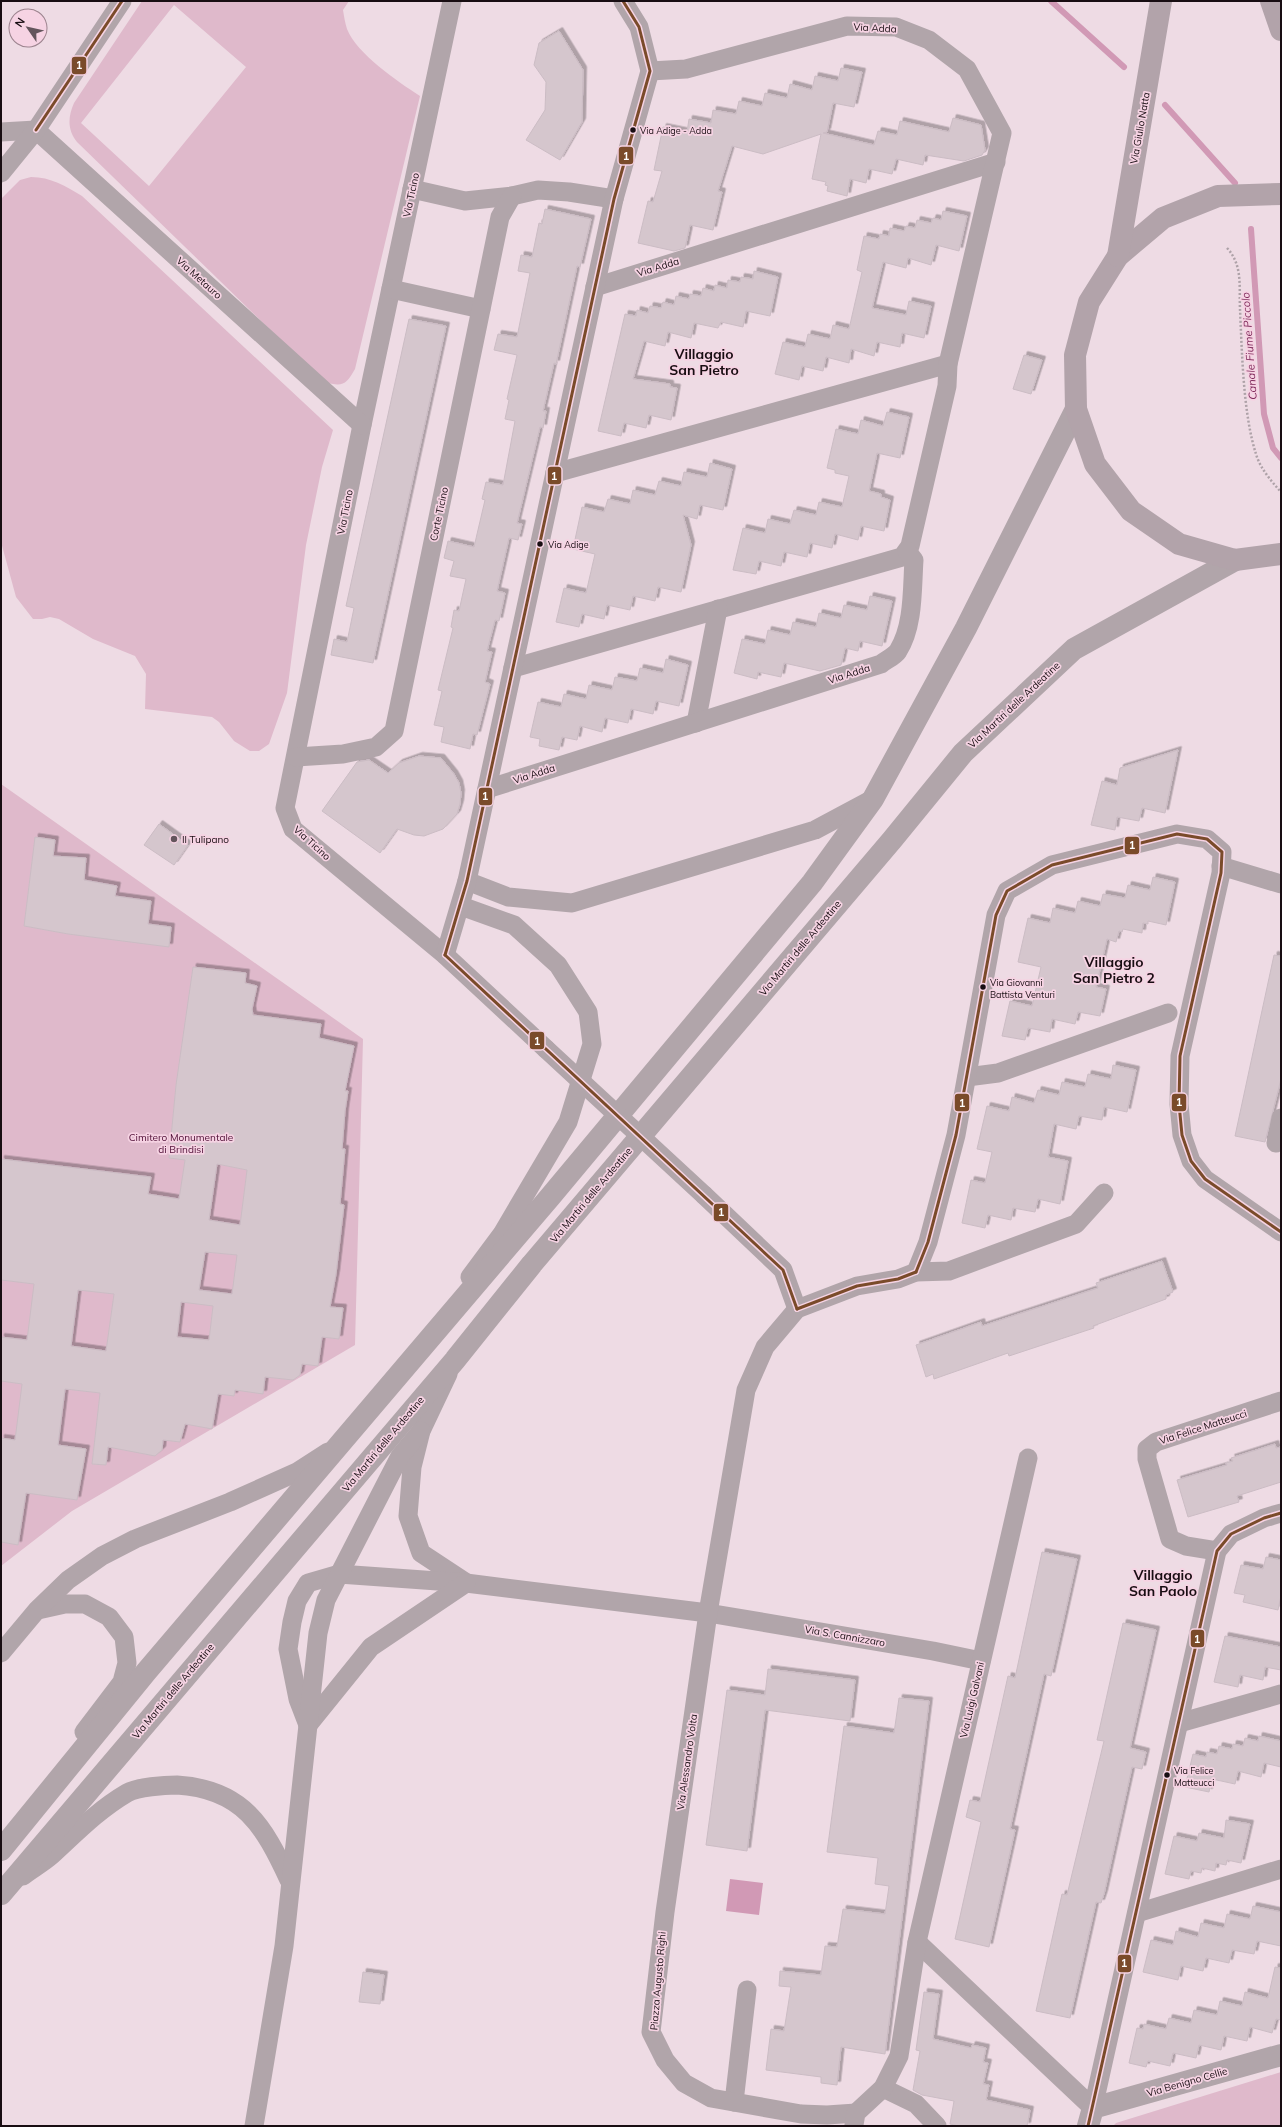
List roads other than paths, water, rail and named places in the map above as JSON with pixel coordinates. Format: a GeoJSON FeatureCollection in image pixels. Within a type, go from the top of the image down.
{"type":"FeatureCollection","features":[{"type":"Feature","properties":{"kind":"main road","name":"Via Giulio Natta"},"geometry":{"type":"LineString","coordinates":[[1118,256],[1161,1]]}},
{"type":"Feature","properties":{"kind":"main road"},"geometry":{"type":"LineString","coordinates":[[1271,1],[1281,30]]}},
{"type":"Feature","properties":{"kind":"main road"},"geometry":{"type":"LineString","coordinates":[[1281,194],[1218,196],[1163,218],[1118,256],[1089,302],[1075,355],[1076,409],[1095,464],[1131,511],[1179,544],[1235,560],[1281,554]]}},
{"type":"Feature","properties":{"kind":"street"},"geometry":{"type":"LineString","coordinates":[[1,174],[36,130],[122,1]]}},
{"type":"Feature","properties":{"kind":"street","name":"Via Ticino"},"geometry":{"type":"LineString","coordinates":[[452,1],[362,425],[285,808],[293,829],[445,956],[783,1270],[797,1308]]}},
{"type":"Feature","properties":{"kind":"street"},"geometry":{"type":"LineString","coordinates":[[445,956],[461,906],[467,881],[614,199],[650,71],[639,27],[623,1]]}},
{"type":"Feature","properties":{"kind":"street","name":"Via Adda"},"geometry":{"type":"LineString","coordinates":[[487,789],[881,664],[898,652],[905,635],[910,613],[914,560],[907,550],[910,546],[947,386],[948,364],[1002,133],[967,69],[929,40],[896,27],[847,26],[686,69],[650,71]]}},
{"type":"Feature","properties":{"kind":"street"},"geometry":{"type":"LineString","coordinates":[[1,132],[36,130]]}},
{"type":"Feature","properties":{"kind":"street","name":"Via Metauro"},"geometry":{"type":"LineString","coordinates":[[36,130],[362,425]]}},
{"type":"Feature","properties":{"kind":"street","name":"Via Adda"},"geometry":{"type":"LineString","coordinates":[[595,287],[996,162]]}},
{"type":"Feature","properties":{"kind":"street"},"geometry":{"type":"LineString","coordinates":[[412,189],[465,202],[512,196],[538,190],[569,192],[614,199]]}},
{"type":"Feature","properties":{"kind":"street","name":"Corte Ticino"},"geometry":{"type":"LineString","coordinates":[[296,757],[343,754],[376,747],[394,731],[500,217],[512,196]]}},
{"type":"Feature","properties":{"kind":"street"},"geometry":{"type":"LineString","coordinates":[[391,289],[481,308]]}},
{"type":"Feature","properties":{"kind":"street"},"geometry":{"type":"LineString","coordinates":[[555,473],[948,364]]}},
{"type":"Feature","properties":{"kind":"street"},"geometry":{"type":"LineString","coordinates":[[1,1850],[75,1759],[812,883],[873,799],[966,628],[1076,409]]}},
{"type":"Feature","properties":{"kind":"street"},"geometry":{"type":"LineString","coordinates":[[513,668],[902,557],[907,550]]}},
{"type":"Feature","properties":{"kind":"street","name":"Via Martiri delle Ardeatine"},"geometry":{"type":"LineString","coordinates":[[3,1891],[455,1360],[532,1264],[892,840],[963,753],[1074,650],[1235,560]]}},
{"type":"Feature","properties":{"kind":"street"},"geometry":{"type":"LineString","coordinates":[[696,723],[718,610]]}},
{"type":"Feature","properties":{"kind":"street"},"geometry":{"type":"LineString","coordinates":[[467,881],[508,897],[572,903],[815,830],[873,799]]}},
{"type":"Feature","properties":{"kind":"street"},"geometry":{"type":"LineString","coordinates":[[916,1272],[928,1242],[956,1134],[996,915],[1007,891],[1052,865],[1177,834],[1207,839],[1215,844],[1222,852],[1221,866],[1180,1056],[1179,1104],[1182,1135],[1191,1161],[1205,1179],[1281,1232]]}},
{"type":"Feature","properties":{"kind":"street"},"geometry":{"type":"LineString","coordinates":[[1221,866],[1281,884]]}},
{"type":"Feature","properties":{"kind":"street"},"geometry":{"type":"LineString","coordinates":[[424,1346],[449,1304],[502,1234],[568,1122],[592,1044],[588,1012],[558,965],[514,925],[461,906]]}},
{"type":"Feature","properties":{"kind":"street"},"geometry":{"type":"LineString","coordinates":[[967,1077],[998,1073],[1168,1013]]}},
{"type":"Feature","properties":{"kind":"street"},"geometry":{"type":"LineString","coordinates":[[1276,1143],[1281,1118]]}},
{"type":"Feature","properties":{"kind":"street"},"geometry":{"type":"LineString","coordinates":[[797,1308],[857,1286],[898,1279],[916,1272],[949,1271],[1076,1224],[1104,1193]]}},
{"type":"Feature","properties":{"kind":"street","name":"Via Alessandro Volta"},"geometry":{"type":"LineString","coordinates":[[665,1912],[708,1613],[746,1390],[765,1347],[797,1308]]}},
{"type":"Feature","properties":{"kind":"street"},"geometry":{"type":"LineString","coordinates":[[308,1725],[371,1647],[466,1582],[421,1553],[408,1516],[412,1467],[421,1431],[455,1360]]}},
{"type":"Feature","properties":{"kind":"street","name":"Via Felice Matteucci"},"geometry":{"type":"LineString","coordinates":[[1217,1551],[1186,1546],[1170,1539],[1147,1459],[1147,1449],[1156,1442],[1281,1401]]}},
{"type":"Feature","properties":{"kind":"street"},"geometry":{"type":"LineString","coordinates":[[254,2126],[284,1946],[289,1880],[318,1633],[326,1600],[339,1574],[400,1456],[421,1431]]}},
{"type":"Feature","properties":{"kind":"street"},"geometry":{"type":"LineString","coordinates":[[1,1653],[36,1610],[68,1580],[102,1556],[135,1539],[230,1502],[297,1472],[340,1444]]}},
{"type":"Feature","properties":{"kind":"street","name":"Via Luigi Galvani"},"geometry":{"type":"LineString","coordinates":[[883,2088],[899,2056],[917,1942],[1028,1458]]}},
{"type":"Feature","properties":{"kind":"street"},"geometry":{"type":"LineString","coordinates":[[1090,2117],[1137,1914],[1217,1551],[1231,1534],[1264,1518],[1281,1513]]}},
{"type":"Feature","properties":{"kind":"street"},"geometry":{"type":"LineString","coordinates":[[308,1725],[298,1699],[288,1649],[292,1622],[297,1601],[308,1584],[339,1574]]}},
{"type":"Feature","properties":{"kind":"street","name":"Via S. Cannizzaro"},"geometry":{"type":"LineString","coordinates":[[339,1574],[466,1582],[708,1613],[933,1651],[981,1661]]}},
{"type":"Feature","properties":{"kind":"street"},"geometry":{"type":"LineString","coordinates":[[36,1610],[65,1604],[85,1604],[109,1617],[124,1637],[127,1663],[122,1682],[82,1734],[75,1759]]}},
{"type":"Feature","properties":{"kind":"street"},"geometry":{"type":"LineString","coordinates":[[1179,1723],[1281,1694]]}},
{"type":"Feature","properties":{"kind":"street"},"geometry":{"type":"LineString","coordinates":[[3,1891],[51,1856],[92,1817],[128,1792],[167,1785],[198,1786],[223,1795],[248,1811],[271,1842],[289,1880]]}},
{"type":"Feature","properties":{"kind":"street"},"geometry":{"type":"LineString","coordinates":[[1137,1914],[1281,1869]]}},
{"type":"Feature","properties":{"kind":"street","name":"Piazza Augusto Righi"},"geometry":{"type":"LineString","coordinates":[[665,1912],[651,2032],[665,2060],[684,2083],[711,2098],[801,2114],[855,2120]]}},
{"type":"Feature","properties":{"kind":"street"},"geometry":{"type":"LineString","coordinates":[[917,1942],[1090,2117]]}},
{"type":"Feature","properties":{"kind":"street"},"geometry":{"type":"LineString","coordinates":[[734,2102],[747,1990]]}},
{"type":"Feature","properties":{"kind":"street","name":"Via Benigno Cellie"},"geometry":{"type":"LineString","coordinates":[[1090,2117],[1281,2055]]}},
{"type":"Feature","properties":{"kind":"street"},"geometry":{"type":"LineString","coordinates":[[855,2120],[883,2088],[916,2104],[937,2126]]}},
{"type":"Feature","properties":{"kind":"waterway","name":"Canale Fiume Piccolo"},"geometry":{"type":"LineString","coordinates":[[1051,1],[1124,67]]}},
{"type":"Feature","properties":{"kind":"waterway","name":"Canale Fiume Piccolo"},"geometry":{"type":"LineString","coordinates":[[1165,105],[1235,183]]}},
{"type":"Feature","properties":{"kind":"waterway","name":"Canale Fiume Piccolo"},"geometry":{"type":"LineString","coordinates":[[1251,229],[1264,414],[1273,448],[1281,458]]}},
{"type":"Feature","properties":{"kind":"place","name":"Via Adige - Adda"},"geometry":{"type":"Point","coordinates":[633,130]}},
{"type":"Feature","properties":{"kind":"place","name":"Via Adige"},"geometry":{"type":"Point","coordinates":[540,544]}},
{"type":"Feature","properties":{"kind":"place","name":"Il Tulipano"},"geometry":{"type":"Point","coordinates":[174,839]}},
{"type":"Feature","properties":{"kind":"place","name":"Via Giovanni Battista Venturi"},"geometry":{"type":"Point","coordinates":[983,987]}},
{"type":"Feature","properties":{"kind":"place","name":"Via Felice Matteucci"},"geometry":{"type":"Point","coordinates":[1167,1775]}},
{"type":"Feature","properties":{"kind":"district","name":"Villaggio San Pietro"},"geometry":{"type":"Point","coordinates":[704,362]}},
{"type":"Feature","properties":{"kind":"district","name":"Villaggio San Pietro 2"},"geometry":{"type":"Point","coordinates":[1114,970]}},
{"type":"Feature","properties":{"kind":"district","name":"Villaggio San Paolo"},"geometry":{"type":"Point","coordinates":[1163,1584]}},
{"type":"Feature","properties":{"kind":"park label","name":"Cimitero Monumentale di Brindisi"},"geometry":{"type":"Point","coordinates":[181,1142]}}]}
